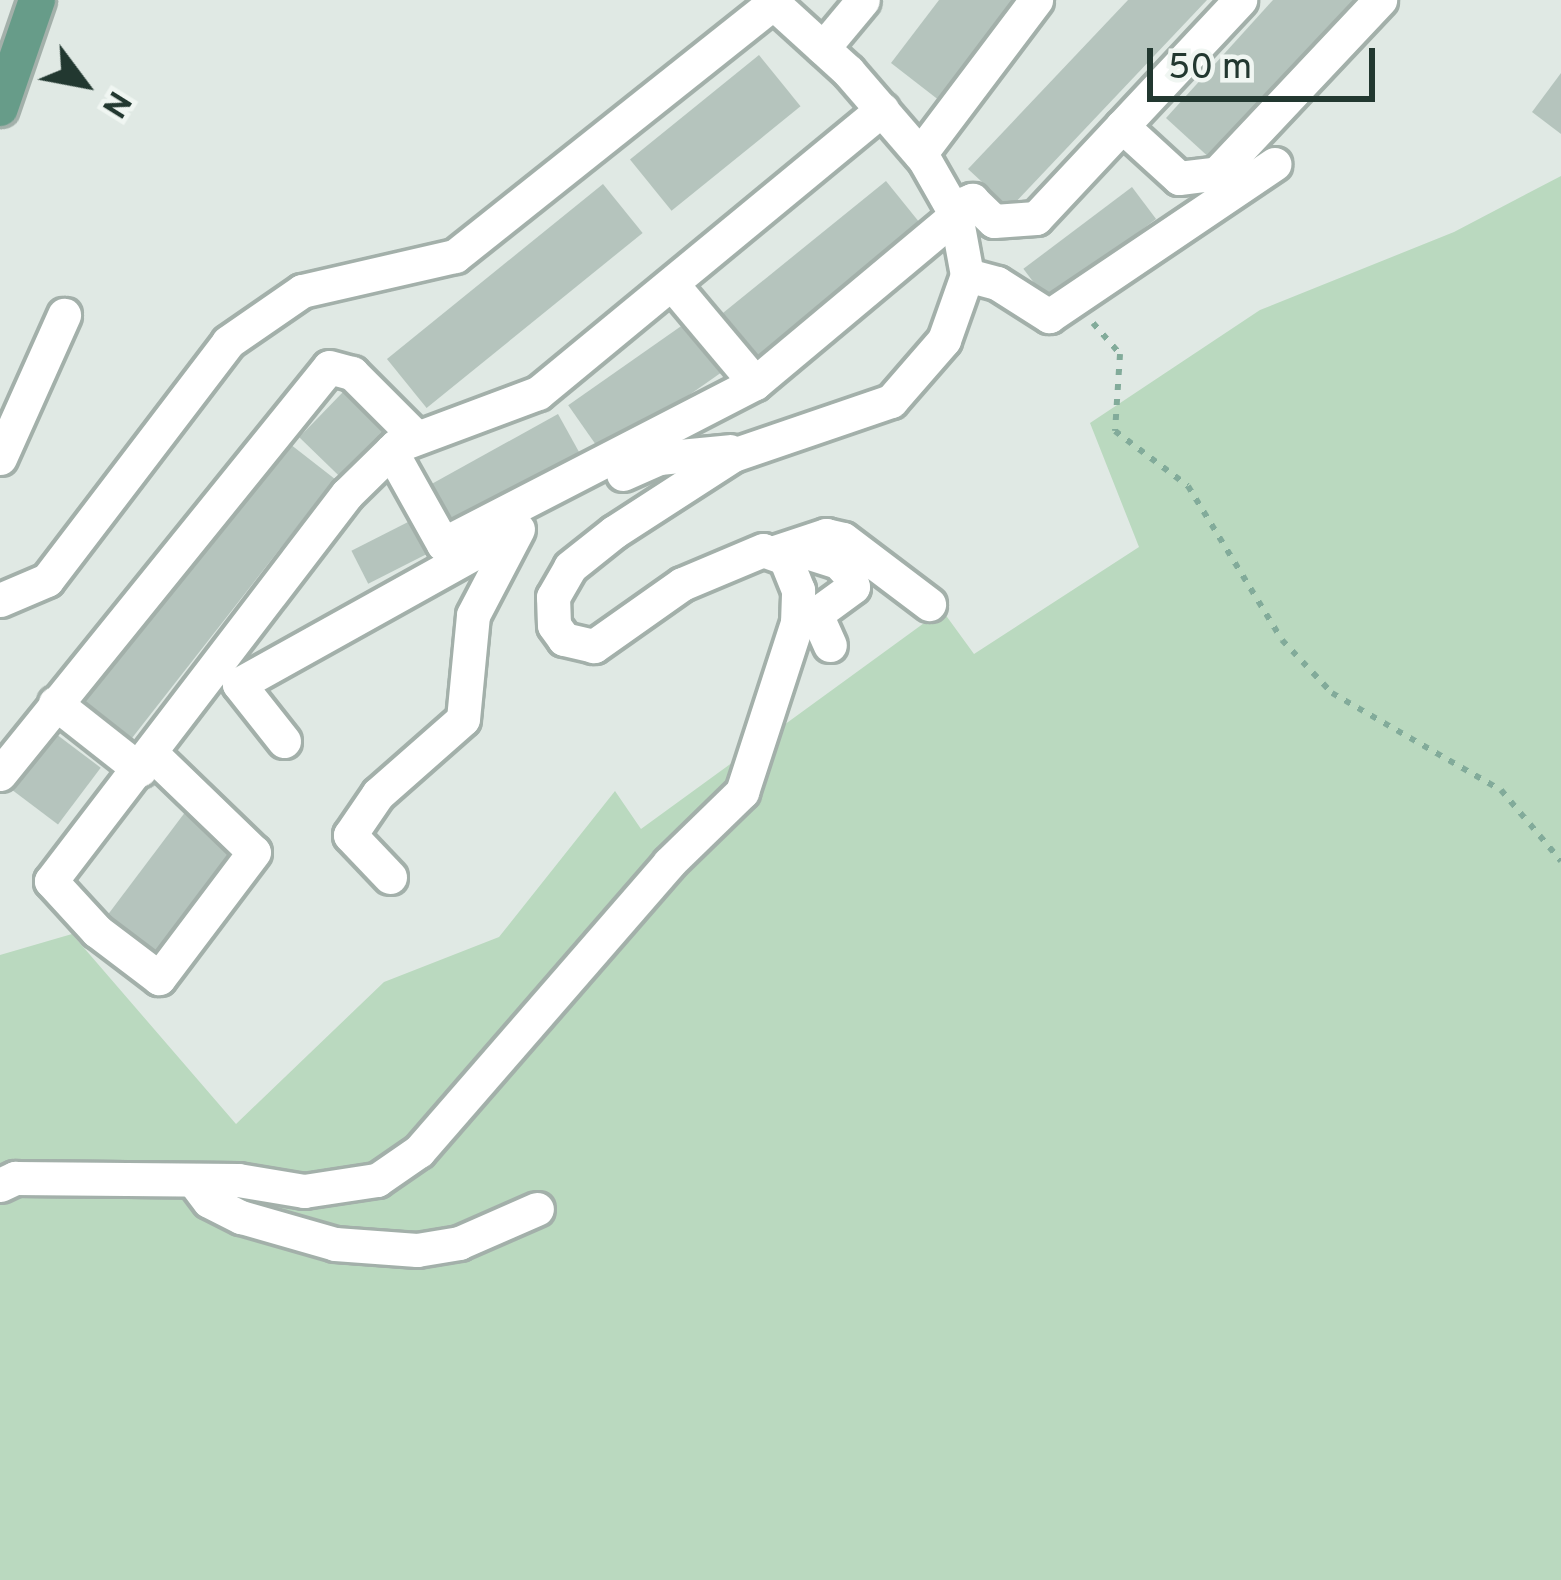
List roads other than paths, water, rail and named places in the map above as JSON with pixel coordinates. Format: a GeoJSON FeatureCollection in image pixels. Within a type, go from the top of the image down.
{"type":"FeatureCollection","features":[{"type":"Feature","properties":{"kind":"main road"},"geometry":{"type":"LineString","coordinates":[[0,108],[37,0]]}},
{"type":"Feature","properties":{"kind":"street"},"geometry":{"type":"LineString","coordinates":[[823,48],[863,0]]}},
{"type":"Feature","properties":{"kind":"street"},"geometry":{"type":"LineString","coordinates":[[938,112],[1022,0]]}},
{"type":"Feature","properties":{"kind":"street"},"geometry":{"type":"LineString","coordinates":[[920,154],[1036,0]]}},
{"type":"Feature","properties":{"kind":"street"},"geometry":{"type":"LineString","coordinates":[[0,774],[329,367],[352,373],[403,444],[443,544],[754,383],[972,200],[994,221],[1036,218],[1240,0]]}},
{"type":"Feature","properties":{"kind":"street"},"geometry":{"type":"LineString","coordinates":[[1122,126],[1179,178],[1217,173],[1380,0]]}},
{"type":"Feature","properties":{"kind":"street"},"geometry":{"type":"LineString","coordinates":[[0,600],[47,580],[228,342],[302,291],[455,256],[772,2],[882,109],[920,154],[954,211],[967,275],[944,340],[891,401],[864,416],[743,449],[659,458],[518,529],[239,684],[284,741]]}},
{"type":"Feature","properties":{"kind":"street"},"geometry":{"type":"LineString","coordinates":[[55,703],[146,762],[254,851],[159,978],[97,931],[51,881],[146,762],[347,494],[403,444],[538,393],[882,109]]}},
{"type":"Feature","properties":{"kind":"street"},"geometry":{"type":"LineString","coordinates":[[967,275],[997,283],[1049,316],[1274,164]]}},
{"type":"Feature","properties":{"kind":"street"},"geometry":{"type":"LineString","coordinates":[[672,284],[754,383]]}},
{"type":"Feature","properties":{"kind":"street"},"geometry":{"type":"LineString","coordinates":[[0,458],[16,375],[64,315]]}},
{"type":"Feature","properties":{"kind":"street"},"geometry":{"type":"LineString","coordinates":[[743,449],[570,567],[553,596],[554,625],[578,647],[595,646],[682,584],[826,535],[843,538],[928,604]]}},
{"type":"Feature","properties":{"kind":"street"},"geometry":{"type":"LineString","coordinates":[[390,877],[350,836],[378,794],[463,719],[473,615],[518,529]]}},
{"type":"Feature","properties":{"kind":"street"},"geometry":{"type":"LineString","coordinates":[[782,550],[838,562],[850,575],[853,587],[815,614],[830,645]]}},
{"type":"Feature","properties":{"kind":"street"},"geometry":{"type":"LineString","coordinates":[[0,1185],[14,1178],[193,1180],[349,1190],[419,1151],[669,863],[742,792],[797,622],[793,572],[782,550]]}},
{"type":"Feature","properties":{"kind":"street"},"geometry":{"type":"LineString","coordinates":[[193,1180],[209,1201],[241,1216],[335,1244],[417,1250],[459,1243],[537,1209]]}}]}
